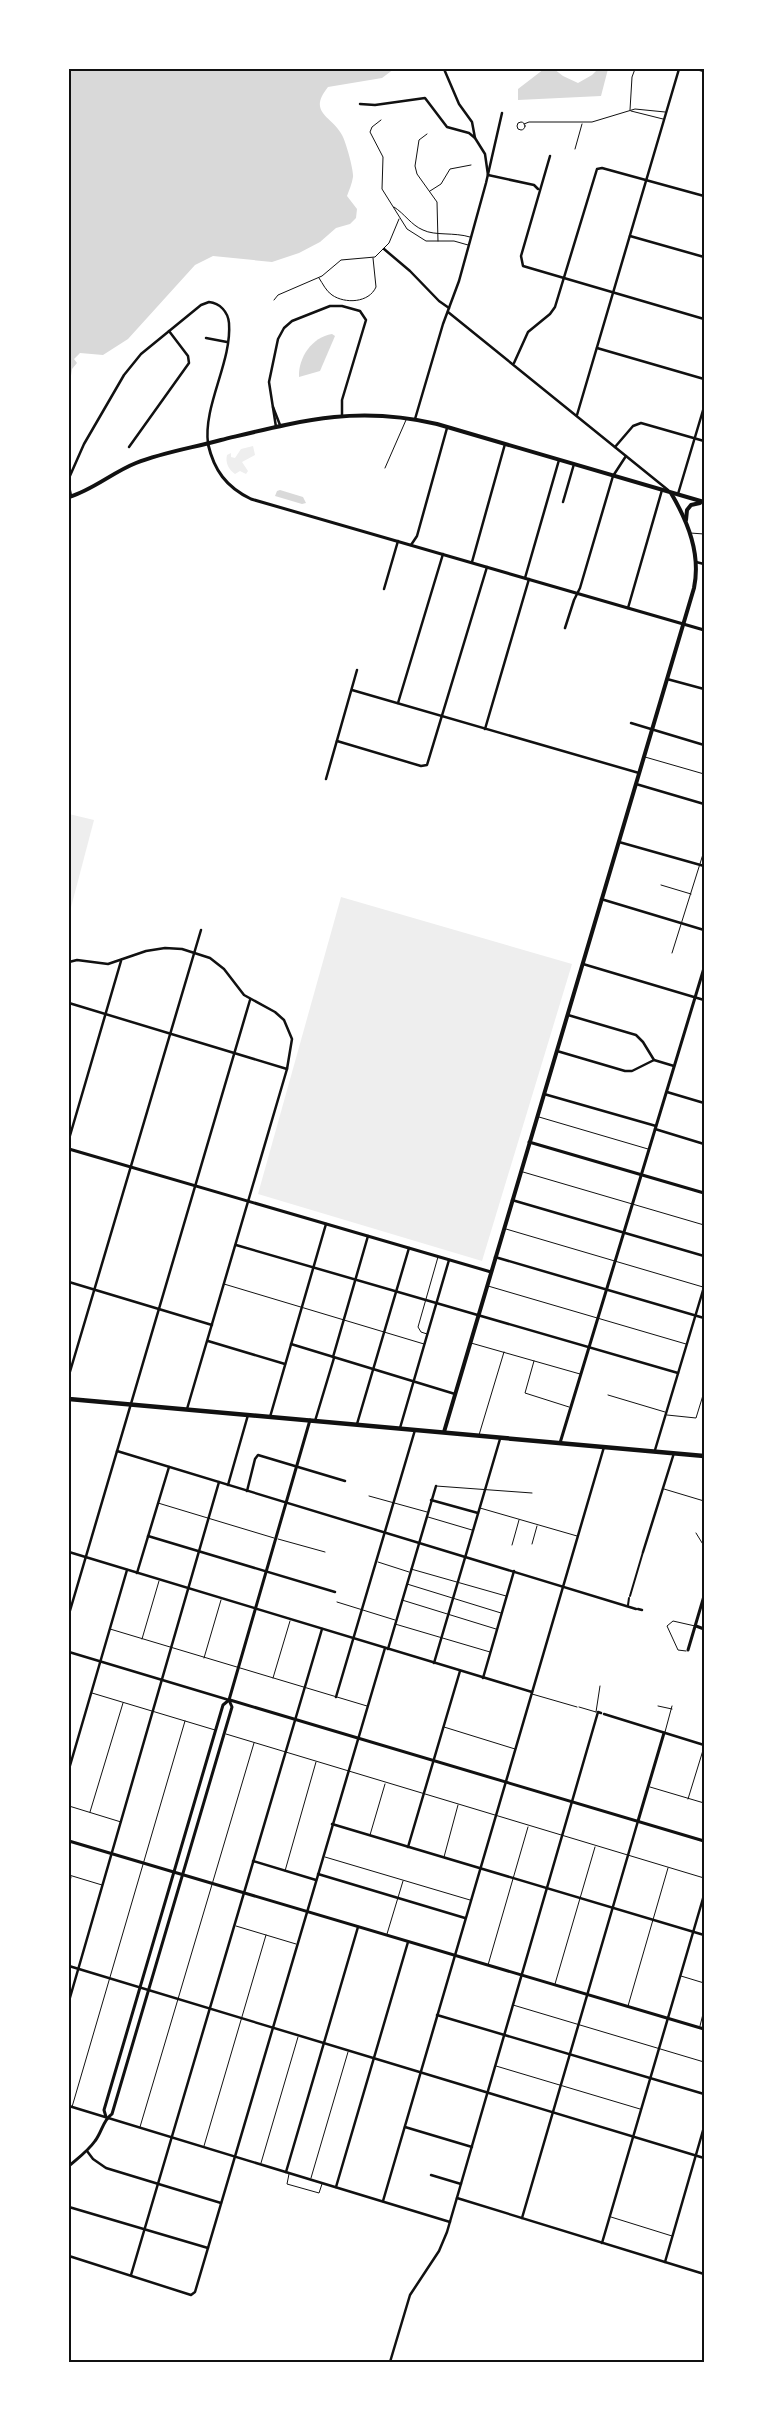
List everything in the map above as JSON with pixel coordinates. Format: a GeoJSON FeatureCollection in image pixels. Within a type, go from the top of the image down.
{"type":"FeatureCollection","features":[{"type":"Feature","properties":{"kind":"main road"},"geometry":{"type":"LineString","coordinates":[[70,497],[135,463],[170,452],[278,426],[342,415],[372,414],[415,419],[447,427],[704,502]]}},
{"type":"Feature","properties":{"kind":"main road"},"geometry":{"type":"LineString","coordinates":[[444,1432],[536,1116],[694,588],[696,562],[690,533],[671,493]]}},
{"type":"Feature","properties":{"kind":"main road"},"geometry":{"type":"LineString","coordinates":[[686,522],[687,510],[691,505],[704,502]]}},
{"type":"Feature","properties":{"kind":"main road"},"geometry":{"type":"LineString","coordinates":[[69,1399],[704,1456]]}},
{"type":"Feature","properties":{"kind":"street"},"geometry":{"type":"LineString","coordinates":[[444,69],[459,104],[472,122],[475,138]]}},
{"type":"Feature","properties":{"kind":"street"},"geometry":{"type":"LineString","coordinates":[[577,415],[679,69]]}},
{"type":"Feature","properties":{"kind":"street"},"geometry":{"type":"LineString","coordinates":[[697,69],[704,71]]}},
{"type":"Feature","properties":{"kind":"street"},"geometry":{"type":"LineString","coordinates":[[360,104],[375,105],[424,97],[447,127],[469,133],[475,138],[485,154],[488,175]]}},
{"type":"Feature","properties":{"kind":"street"},"geometry":{"type":"LineString","coordinates":[[415,419],[469,245],[502,113]]}},
{"type":"Feature","properties":{"kind":"street"},"geometry":{"type":"LineString","coordinates":[[550,156],[521,256],[521,263],[525,267],[704,319]]}},
{"type":"Feature","properties":{"kind":"street"},"geometry":{"type":"LineString","coordinates":[[514,363],[528,332],[552,311],[594,174],[599,168],[704,196]]}},
{"type":"Feature","properties":{"kind":"street"},"geometry":{"type":"LineString","coordinates":[[488,175],[534,185],[539,190]]}},
{"type":"Feature","properties":{"kind":"street"},"geometry":{"type":"LineString","coordinates":[[630,236],[704,257]]}},
{"type":"Feature","properties":{"kind":"street"},"geometry":{"type":"LineString","coordinates":[[384,249],[410,271],[449,310],[671,493]]}},
{"type":"Feature","properties":{"kind":"street"},"geometry":{"type":"LineString","coordinates":[[69,478],[84,444],[124,375],[141,354],[201,305],[212,302],[223,309],[228,317],[227,342],[209,423],[208,444],[212,459],[220,475],[228,485],[245,496],[704,630]]}},
{"type":"Feature","properties":{"kind":"street"},"geometry":{"type":"LineString","coordinates":[[278,426],[268,382],[281,331],[292,322],[330,306],[342,306],[360,311],[366,320],[342,400],[342,415]]}},
{"type":"Feature","properties":{"kind":"street"},"geometry":{"type":"LineString","coordinates":[[129,447],[189,363],[188,356],[169,331]]}},
{"type":"Feature","properties":{"kind":"street"},"geometry":{"type":"LineString","coordinates":[[206,338],[227,342]]}},
{"type":"Feature","properties":{"kind":"street"},"geometry":{"type":"LineString","coordinates":[[597,348],[704,380]]}},
{"type":"Feature","properties":{"kind":"street"},"geometry":{"type":"LineString","coordinates":[[677,495],[704,407]]}},
{"type":"Feature","properties":{"kind":"street"},"geometry":{"type":"LineString","coordinates":[[615,447],[632,426],[641,423],[704,441]]}},
{"type":"Feature","properties":{"kind":"street"},"geometry":{"type":"LineString","coordinates":[[411,545],[417,536],[447,427]]}},
{"type":"Feature","properties":{"kind":"street"},"geometry":{"type":"LineString","coordinates":[[472,562],[506,444]]}},
{"type":"Feature","properties":{"kind":"street"},"geometry":{"type":"LineString","coordinates":[[566,628],[614,476],[626,456]]}},
{"type":"Feature","properties":{"kind":"street"},"geometry":{"type":"LineString","coordinates":[[485,729],[559,460]]}},
{"type":"Feature","properties":{"kind":"street"},"geometry":{"type":"LineString","coordinates":[[563,502],[574,464]]}},
{"type":"Feature","properties":{"kind":"street"},"geometry":{"type":"LineString","coordinates":[[69,486],[70,497]]}},
{"type":"Feature","properties":{"kind":"street"},"geometry":{"type":"LineString","coordinates":[[628,608],[662,490]]}},
{"type":"Feature","properties":{"kind":"street"},"geometry":{"type":"LineString","coordinates":[[384,589],[398,541]]}},
{"type":"Feature","properties":{"kind":"street"},"geometry":{"type":"LineString","coordinates":[[398,703],[443,554]]}},
{"type":"Feature","properties":{"kind":"street"},"geometry":{"type":"LineString","coordinates":[[696,562],[704,564]]}},
{"type":"Feature","properties":{"kind":"street"},"geometry":{"type":"LineString","coordinates":[[337,742],[426,766],[487,567]]}},
{"type":"Feature","properties":{"kind":"street"},"geometry":{"type":"LineString","coordinates":[[326,779],[357,670]]}},
{"type":"Feature","properties":{"kind":"street"},"geometry":{"type":"LineString","coordinates":[[667,678],[704,689]]}},
{"type":"Feature","properties":{"kind":"street"},"geometry":{"type":"LineString","coordinates":[[352,690],[639,773]]}},
{"type":"Feature","properties":{"kind":"street"},"geometry":{"type":"LineString","coordinates":[[630,723],[704,745]]}},
{"type":"Feature","properties":{"kind":"street"},"geometry":{"type":"LineString","coordinates":[[636,784],[704,804]]}},
{"type":"Feature","properties":{"kind":"street"},"geometry":{"type":"LineString","coordinates":[[618,842],[704,866]]}},
{"type":"Feature","properties":{"kind":"street"},"geometry":{"type":"LineString","coordinates":[[601,900],[704,930]]}},
{"type":"Feature","properties":{"kind":"street"},"geometry":{"type":"LineString","coordinates":[[69,1375],[201,930]]}},
{"type":"Feature","properties":{"kind":"street"},"geometry":{"type":"LineString","coordinates":[[69,962],[77,960],[100,964],[121,961],[159,948],[176,948],[194,952],[220,964],[238,988],[250,1000],[280,1016],[290,1032],[292,1046],[287,1069],[188,1409]]}},
{"type":"Feature","properties":{"kind":"street"},"geometry":{"type":"LineString","coordinates":[[69,1139],[121,961]]}},
{"type":"Feature","properties":{"kind":"street"},"geometry":{"type":"LineString","coordinates":[[582,964],[704,1000]]}},
{"type":"Feature","properties":{"kind":"street"},"geometry":{"type":"LineString","coordinates":[[560,1443],[704,968]]}},
{"type":"Feature","properties":{"kind":"street"},"geometry":{"type":"LineString","coordinates":[[69,1614],[250,1000]]}},
{"type":"Feature","properties":{"kind":"street"},"geometry":{"type":"LineString","coordinates":[[69,1003],[287,1069]]}},
{"type":"Feature","properties":{"kind":"street"},"geometry":{"type":"LineString","coordinates":[[567,1015],[636,1035],[643,1042],[654,1060]]}},
{"type":"Feature","properties":{"kind":"street"},"geometry":{"type":"LineString","coordinates":[[556,1051],[625,1071],[632,1070],[654,1060],[674,1066]]}},
{"type":"Feature","properties":{"kind":"street"},"geometry":{"type":"LineString","coordinates":[[667,1092],[704,1103]]}},
{"type":"Feature","properties":{"kind":"street"},"geometry":{"type":"LineString","coordinates":[[543,1093],[704,1144]]}},
{"type":"Feature","properties":{"kind":"street"},"geometry":{"type":"LineString","coordinates":[[529,1142],[704,1193]]}},
{"type":"Feature","properties":{"kind":"street"},"geometry":{"type":"LineString","coordinates":[[69,1149],[491,1272]]}},
{"type":"Feature","properties":{"kind":"street"},"geometry":{"type":"LineString","coordinates":[[512,1200],[704,1256]]}},
{"type":"Feature","properties":{"kind":"street"},"geometry":{"type":"LineString","coordinates":[[270,1416],[326,1224]]}},
{"type":"Feature","properties":{"kind":"street"},"geometry":{"type":"LineString","coordinates":[[69,2166],[87,2151],[100,2133],[106,2117],[104,2110],[223,1705],[229,1700],[296,1466],[333,1357],[368,1236]]}},
{"type":"Feature","properties":{"kind":"street"},"geometry":{"type":"LineString","coordinates":[[236,1245],[678,1373]]}},
{"type":"Feature","properties":{"kind":"street"},"geometry":{"type":"LineString","coordinates":[[357,1424],[409,1248]]}},
{"type":"Feature","properties":{"kind":"street"},"geometry":{"type":"LineString","coordinates":[[495,1257],[704,1318]]}},
{"type":"Feature","properties":{"kind":"street"},"geometry":{"type":"LineString","coordinates":[[400,1428],[449,1260]]}},
{"type":"Feature","properties":{"kind":"street"},"geometry":{"type":"LineString","coordinates":[[69,1282],[212,1325]]}},
{"type":"Feature","properties":{"kind":"street"},"geometry":{"type":"LineString","coordinates":[[654,1452],[704,1287]]}},
{"type":"Feature","properties":{"kind":"street"},"geometry":{"type":"LineString","coordinates":[[208,1341],[285,1364]]}},
{"type":"Feature","properties":{"kind":"street"},"geometry":{"type":"LineString","coordinates":[[291,1344],[455,1394]]}},
{"type":"Feature","properties":{"kind":"street"},"geometry":{"type":"LineString","coordinates":[[228,1485],[248,1414]]}},
{"type":"Feature","properties":{"kind":"street"},"geometry":{"type":"LineString","coordinates":[[336,1697],[415,1430]]}},
{"type":"Feature","properties":{"kind":"street"},"geometry":{"type":"LineString","coordinates":[[434,1663],[500,1437]]}},
{"type":"Feature","properties":{"kind":"street"},"geometry":{"type":"LineString","coordinates":[[383,2201],[604,1447]]}},
{"type":"Feature","properties":{"kind":"street"},"geometry":{"type":"LineString","coordinates":[[117,1451],[639,1609]]}},
{"type":"Feature","properties":{"kind":"street"},"geometry":{"type":"LineString","coordinates":[[628,1605],[674,1453]]}},
{"type":"Feature","properties":{"kind":"street"},"geometry":{"type":"LineString","coordinates":[[247,1491],[255,1459],[258,1455],[345,1480]]}},
{"type":"Feature","properties":{"kind":"street"},"geometry":{"type":"LineString","coordinates":[[137,1574],[169,1467]]}},
{"type":"Feature","properties":{"kind":"street"},"geometry":{"type":"LineString","coordinates":[[69,2001],[164,1680],[219,1482]]}},
{"type":"Feature","properties":{"kind":"street"},"geometry":{"type":"LineString","coordinates":[[69,2256],[192,2294],[208,2248],[367,1707],[407,1584],[436,1486]]}},
{"type":"Feature","properties":{"kind":"street"},"geometry":{"type":"LineString","coordinates":[[431,1500],[478,1513]]}},
{"type":"Feature","properties":{"kind":"street"},"geometry":{"type":"LineString","coordinates":[[148,1536],[335,1592]]}},
{"type":"Feature","properties":{"kind":"street"},"geometry":{"type":"LineString","coordinates":[[69,1552],[532,1693]]}},
{"type":"Feature","properties":{"kind":"street"},"geometry":{"type":"LineString","coordinates":[[69,1769],[127,1570]]}},
{"type":"Feature","properties":{"kind":"street"},"geometry":{"type":"LineString","coordinates":[[483,1678],[514,1571]]}},
{"type":"Feature","properties":{"kind":"street"},"geometry":{"type":"LineString","coordinates":[[688,1650],[704,1596]]}},
{"type":"Feature","properties":{"kind":"street"},"geometry":{"type":"LineString","coordinates":[[696,1626],[704,1629]]}},
{"type":"Feature","properties":{"kind":"street"},"geometry":{"type":"LineString","coordinates":[[131,2276],[322,1629]]}},
{"type":"Feature","properties":{"kind":"street"},"geometry":{"type":"LineString","coordinates":[[69,1652],[704,1841]]}},
{"type":"Feature","properties":{"kind":"street"},"geometry":{"type":"LineString","coordinates":[[408,1847],[460,1671]]}},
{"type":"Feature","properties":{"kind":"street"},"geometry":{"type":"LineString","coordinates":[[106,2117],[112,2114],[232,1707],[229,1700]]}},
{"type":"Feature","properties":{"kind":"street"},"geometry":{"type":"LineString","coordinates":[[390,2362],[410,2295],[439,2251],[450,2222],[546,1889],[600,1713],[704,1746]]}},
{"type":"Feature","properties":{"kind":"street"},"geometry":{"type":"LineString","coordinates":[[522,2218],[664,1732]]}},
{"type":"Feature","properties":{"kind":"street"},"geometry":{"type":"LineString","coordinates":[[332,1824],[704,1935]]}},
{"type":"Feature","properties":{"kind":"street"},"geometry":{"type":"LineString","coordinates":[[69,1841],[704,2029]]}},
{"type":"Feature","properties":{"kind":"street"},"geometry":{"type":"LineString","coordinates":[[253,1861],[316,1880]]}},
{"type":"Feature","properties":{"kind":"street"},"geometry":{"type":"LineString","coordinates":[[318,1874],[465,1918]]}},
{"type":"Feature","properties":{"kind":"street"},"geometry":{"type":"LineString","coordinates":[[602,2243],[704,1896]]}},
{"type":"Feature","properties":{"kind":"street"},"geometry":{"type":"LineString","coordinates":[[287,2172],[358,1927]]}},
{"type":"Feature","properties":{"kind":"street"},"geometry":{"type":"LineString","coordinates":[[336,2187],[408,1942]]}},
{"type":"Feature","properties":{"kind":"street"},"geometry":{"type":"LineString","coordinates":[[69,1966],[210,2008],[298,2037],[704,2158]]}},
{"type":"Feature","properties":{"kind":"street"},"geometry":{"type":"LineString","coordinates":[[437,2015],[704,2094]]}},
{"type":"Feature","properties":{"kind":"street"},"geometry":{"type":"LineString","coordinates":[[70,2106],[450,2222]]}},
{"type":"Feature","properties":{"kind":"street"},"geometry":{"type":"LineString","coordinates":[[405,2127],[472,2147]]}},
{"type":"Feature","properties":{"kind":"street"},"geometry":{"type":"LineString","coordinates":[[665,2262],[704,2128]]}},
{"type":"Feature","properties":{"kind":"street"},"geometry":{"type":"LineString","coordinates":[[87,2151],[103,2166],[221,2203]]}},
{"type":"Feature","properties":{"kind":"street"},"geometry":{"type":"LineString","coordinates":[[430,2175],[461,2184]]}},
{"type":"Feature","properties":{"kind":"street"},"geometry":{"type":"LineString","coordinates":[[457,2198],[704,2274]]}},
{"type":"Feature","properties":{"kind":"street"},"geometry":{"type":"LineString","coordinates":[[69,2206],[208,2248]]}},
{"type":"Feature","properties":{"kind":"lane"},"geometry":{"type":"LineString","coordinates":[[630,111],[632,78],[635,69]]}},
{"type":"Feature","properties":{"kind":"lane"},"geometry":{"type":"LineString","coordinates":[[524,124],[529,122],[592,122],[630,111],[649,109],[666,112]]}},
{"type":"Feature","properties":{"kind":"lane"},"geometry":{"type":"LineString","coordinates":[[630,111],[635,114],[664,119]]}},
{"type":"Feature","properties":{"kind":"lane"},"geometry":{"type":"LineString","coordinates":[[381,120],[372,127],[370,132],[383,157],[382,189],[399,218],[416,236],[426,241],[454,241],[469,245]]}},
{"type":"Feature","properties":{"kind":"lane"},"geometry":{"type":"LineString","coordinates":[[575,149],[582,123]]}},
{"type":"Feature","properties":{"kind":"lane"},"geometry":{"type":"LineString","coordinates":[[427,134],[419,140],[415,166],[417,174],[437,204],[438,242]]}},
{"type":"Feature","properties":{"kind":"lane"},"geometry":{"type":"LineString","coordinates":[[430,192],[440,184],[450,169],[471,165]]}},
{"type":"Feature","properties":{"kind":"lane"},"geometry":{"type":"LineString","coordinates":[[394,207],[421,230],[438,234],[453,233],[471,237]]}},
{"type":"Feature","properties":{"kind":"lane"},"geometry":{"type":"LineString","coordinates":[[274,300],[280,295],[319,278],[341,260],[373,258],[384,249],[393,236],[399,218]]}},
{"type":"Feature","properties":{"kind":"lane"},"geometry":{"type":"LineString","coordinates":[[319,278],[328,291],[337,297],[354,300],[366,298],[376,287],[373,258]]}},
{"type":"Feature","properties":{"kind":"lane"},"geometry":{"type":"LineString","coordinates":[[385,468],[407,418]]}},
{"type":"Feature","properties":{"kind":"lane"},"geometry":{"type":"LineString","coordinates":[[690,533],[704,534]]}},
{"type":"Feature","properties":{"kind":"lane"},"geometry":{"type":"LineString","coordinates":[[643,757],[704,774]]}},
{"type":"Feature","properties":{"kind":"lane"},"geometry":{"type":"LineString","coordinates":[[672,953],[704,851]]}},
{"type":"Feature","properties":{"kind":"lane"},"geometry":{"type":"LineString","coordinates":[[661,885],[691,894]]}},
{"type":"Feature","properties":{"kind":"lane"},"geometry":{"type":"LineString","coordinates":[[536,1116],[649,1149]]}},
{"type":"Feature","properties":{"kind":"lane"},"geometry":{"type":"LineString","coordinates":[[520,1171],[704,1226]]}},
{"type":"Feature","properties":{"kind":"lane"},"geometry":{"type":"LineString","coordinates":[[503,1228],[704,1287]]}},
{"type":"Feature","properties":{"kind":"lane"},"geometry":{"type":"LineString","coordinates":[[427,1334],[421,1332],[418,1327],[439,1257]]}},
{"type":"Feature","properties":{"kind":"lane"},"geometry":{"type":"LineString","coordinates":[[224,1284],[424,1345]]}},
{"type":"Feature","properties":{"kind":"lane"},"geometry":{"type":"LineString","coordinates":[[486,1286],[687,1344]]}},
{"type":"Feature","properties":{"kind":"lane"},"geometry":{"type":"LineString","coordinates":[[470,1342],[580,1374]]}},
{"type":"Feature","properties":{"kind":"lane"},"geometry":{"type":"LineString","coordinates":[[479,1435],[504,1352]]}},
{"type":"Feature","properties":{"kind":"lane"},"geometry":{"type":"LineString","coordinates":[[534,1361],[525,1393],[570,1407]]}},
{"type":"Feature","properties":{"kind":"lane"},"geometry":{"type":"LineString","coordinates":[[608,1395],[665,1414],[696,1418],[704,1392]]}},
{"type":"Feature","properties":{"kind":"lane"},"geometry":{"type":"LineString","coordinates":[[436,1486],[532,1493]]}},
{"type":"Feature","properties":{"kind":"lane"},"geometry":{"type":"LineString","coordinates":[[664,1489],[704,1501]]}},
{"type":"Feature","properties":{"kind":"lane"},"geometry":{"type":"LineString","coordinates":[[369,1496],[428,1512]]}},
{"type":"Feature","properties":{"kind":"lane"},"geometry":{"type":"LineString","coordinates":[[158,1503],[325,1552]]}},
{"type":"Feature","properties":{"kind":"lane"},"geometry":{"type":"LineString","coordinates":[[480,1508],[577,1537]]}},
{"type":"Feature","properties":{"kind":"lane"},"geometry":{"type":"LineString","coordinates":[[426,1516],[473,1530]]}},
{"type":"Feature","properties":{"kind":"lane"},"geometry":{"type":"LineString","coordinates":[[512,1545],[520,1520]]}},
{"type":"Feature","properties":{"kind":"lane"},"geometry":{"type":"LineString","coordinates":[[532,1544],[538,1525]]}},
{"type":"Feature","properties":{"kind":"lane"},"geometry":{"type":"LineString","coordinates":[[696,1533],[704,1546]]}},
{"type":"Feature","properties":{"kind":"lane"},"geometry":{"type":"LineString","coordinates":[[376,1562],[507,1596]]}},
{"type":"Feature","properties":{"kind":"lane"},"geometry":{"type":"LineString","coordinates":[[142,1639],[159,1580]]}},
{"type":"Feature","properties":{"kind":"lane"},"geometry":{"type":"LineString","coordinates":[[407,1584],[502,1613]]}},
{"type":"Feature","properties":{"kind":"lane"},"geometry":{"type":"LineString","coordinates":[[204,1658],[222,1599]]}},
{"type":"Feature","properties":{"kind":"lane"},"geometry":{"type":"LineString","coordinates":[[402,1600],[497,1629]]}},
{"type":"Feature","properties":{"kind":"lane"},"geometry":{"type":"LineString","coordinates":[[337,1602],[490,1653]]}},
{"type":"Feature","properties":{"kind":"lane"},"geometry":{"type":"LineString","coordinates":[[272,1678],[290,1620]]}},
{"type":"Feature","properties":{"kind":"lane"},"geometry":{"type":"LineString","coordinates":[[688,1650],[678,1650],[667,1626],[673,1621],[696,1626]]}},
{"type":"Feature","properties":{"kind":"lane"},"geometry":{"type":"LineString","coordinates":[[110,1629],[367,1707]]}},
{"type":"Feature","properties":{"kind":"lane"},"geometry":{"type":"LineString","coordinates":[[532,1693],[600,1713],[600,1686]]}},
{"type":"Feature","properties":{"kind":"lane"},"geometry":{"type":"LineString","coordinates":[[91,1693],[216,1731]]}},
{"type":"Feature","properties":{"kind":"lane"},"geometry":{"type":"LineString","coordinates":[[90,1812],[123,1703]]}},
{"type":"Feature","properties":{"kind":"lane"},"geometry":{"type":"LineString","coordinates":[[658,1706],[672,1707],[664,1732]]}},
{"type":"Feature","properties":{"kind":"lane"},"geometry":{"type":"LineString","coordinates":[[70,2106],[110,1978],[185,1722]]}},
{"type":"Feature","properties":{"kind":"lane"},"geometry":{"type":"LineString","coordinates":[[443,1727],[515,1749]]}},
{"type":"Feature","properties":{"kind":"lane"},"geometry":{"type":"LineString","coordinates":[[224,1733],[704,1878]]}},
{"type":"Feature","properties":{"kind":"lane"},"geometry":{"type":"LineString","coordinates":[[140,2128],[254,1742]]}},
{"type":"Feature","properties":{"kind":"lane"},"geometry":{"type":"LineString","coordinates":[[688,1799],[704,1746]]}},
{"type":"Feature","properties":{"kind":"lane"},"geometry":{"type":"LineString","coordinates":[[285,1871],[317,1761]]}},
{"type":"Feature","properties":{"kind":"lane"},"geometry":{"type":"LineString","coordinates":[[370,1835],[386,1783]]}},
{"type":"Feature","properties":{"kind":"lane"},"geometry":{"type":"LineString","coordinates":[[648,1787],[704,1803]]}},
{"type":"Feature","properties":{"kind":"lane"},"geometry":{"type":"LineString","coordinates":[[444,1857],[458,1805]]}},
{"type":"Feature","properties":{"kind":"lane"},"geometry":{"type":"LineString","coordinates":[[69,1806],[122,1822]]}},
{"type":"Feature","properties":{"kind":"lane"},"geometry":{"type":"LineString","coordinates":[[488,1965],[528,1826]]}},
{"type":"Feature","properties":{"kind":"lane"},"geometry":{"type":"LineString","coordinates":[[554,1985],[595,1846]]}},
{"type":"Feature","properties":{"kind":"lane"},"geometry":{"type":"LineString","coordinates":[[323,1856],[471,1900]]}},
{"type":"Feature","properties":{"kind":"lane"},"geometry":{"type":"LineString","coordinates":[[628,2006],[669,1868]]}},
{"type":"Feature","properties":{"kind":"lane"},"geometry":{"type":"LineString","coordinates":[[69,1885],[70,1875],[103,1886]]}},
{"type":"Feature","properties":{"kind":"lane"},"geometry":{"type":"LineString","coordinates":[[386,1935],[403,1880]]}},
{"type":"Feature","properties":{"kind":"lane"},"geometry":{"type":"LineString","coordinates":[[234,1926],[297,1944]]}},
{"type":"Feature","properties":{"kind":"lane"},"geometry":{"type":"LineString","coordinates":[[204,2147],[266,1935]]}},
{"type":"Feature","properties":{"kind":"lane"},"geometry":{"type":"LineString","coordinates":[[681,1976],[704,1983]]}},
{"type":"Feature","properties":{"kind":"lane"},"geometry":{"type":"LineString","coordinates":[[513,2004],[704,2062]]}},
{"type":"Feature","properties":{"kind":"lane"},"geometry":{"type":"LineString","coordinates":[[699,2027],[704,2010]]}},
{"type":"Feature","properties":{"kind":"lane"},"geometry":{"type":"LineString","coordinates":[[260,2164],[298,2037]]}},
{"type":"Feature","properties":{"kind":"lane"},"geometry":{"type":"LineString","coordinates":[[311,2180],[348,2051]]}},
{"type":"Feature","properties":{"kind":"lane"},"geometry":{"type":"LineString","coordinates":[[495,2066],[641,2109]]}},
{"type":"Feature","properties":{"kind":"lane"},"geometry":{"type":"LineString","coordinates":[[287,2172],[287,2184],[319,2193],[322,2183]]}},
{"type":"Feature","properties":{"kind":"lane"},"geometry":{"type":"LineString","coordinates":[[610,2217],[672,2236]]}},
{"type":"Feature","properties":{"kind":"shaded area"},"geometry":{"type":"Polygon","coordinates":[[[69,69],[394,69],[382,78],[328,87],[320,103],[323,114],[342,135],[351,163],[353,177],[347,196],[357,209],[356,218],[350,224],[336,228],[320,242],[299,253],[272,262],[213,256],[195,265],[128,339],[103,355],[80,353],[74,359],[77,363],[72,369],[69,390],[69,69]]]}},
{"type":"Feature","properties":{"kind":"shaded area"},"geometry":{"type":"Polygon","coordinates":[[[544,69],[554,69],[563,76],[578,83],[598,69],[608,69],[601,96],[518,100],[518,89],[544,69]]]}},
{"type":"Feature","properties":{"kind":"shaded area"},"geometry":{"type":"Polygon","coordinates":[[[332,334],[335,336],[320,371],[299,377],[301,363],[308,349],[318,339],[332,334]]]}},
{"type":"Feature","properties":{"kind":"shaded area"},"geometry":{"type":"Polygon","coordinates":[[[253,446],[255,455],[242,462],[248,471],[246,474],[240,471],[235,474],[228,466],[227,455],[231,453],[231,457],[235,458],[241,449],[253,446]]]}},
{"type":"Feature","properties":{"kind":"shaded area"},"geometry":{"type":"Polygon","coordinates":[[[280,490],[303,497],[306,503],[302,504],[275,496],[277,491],[280,490]]]}},
{"type":"Feature","properties":{"kind":"shaded area"},"geometry":{"type":"Polygon","coordinates":[[[69,814],[94,820],[69,915],[69,814]]]}},
{"type":"Feature","properties":{"kind":"shaded area"},"geometry":{"type":"Polygon","coordinates":[[[341,897],[572,964],[482,1261],[258,1194],[341,897]]]}}]}
